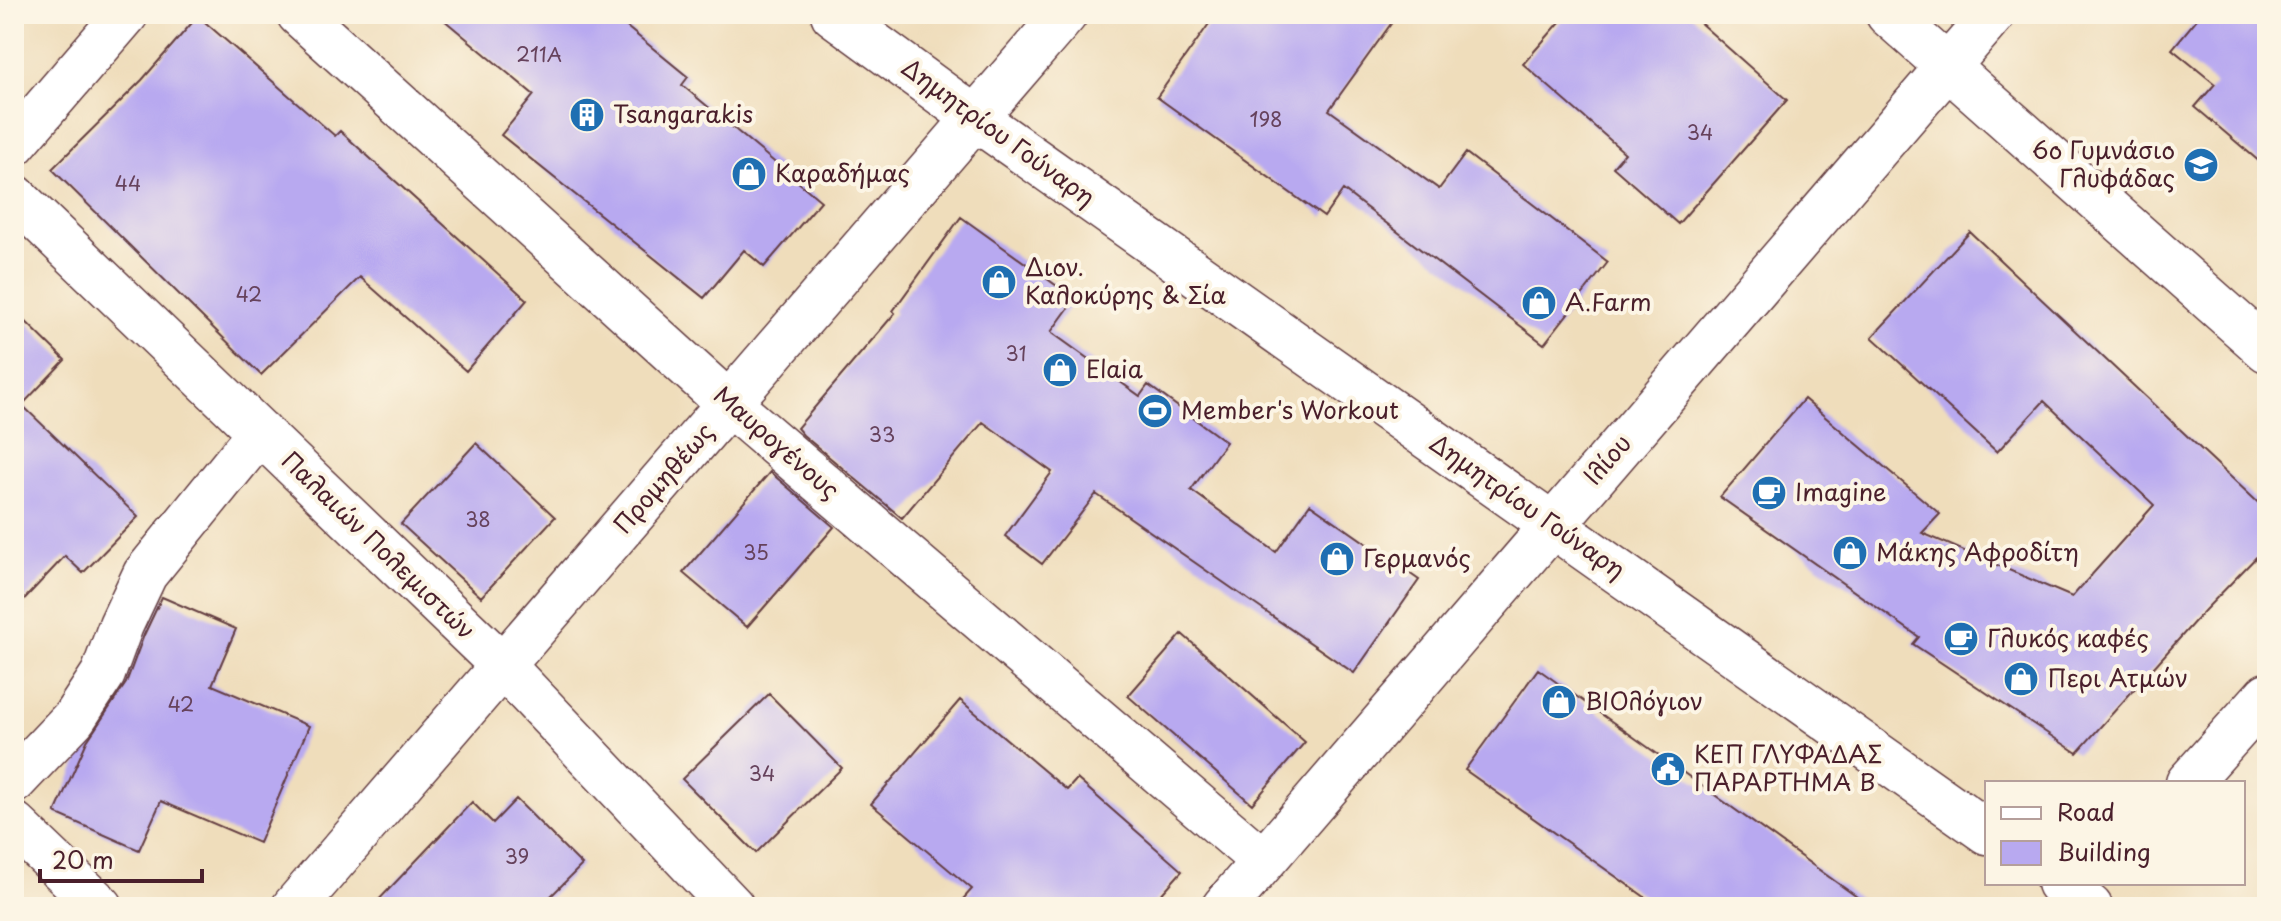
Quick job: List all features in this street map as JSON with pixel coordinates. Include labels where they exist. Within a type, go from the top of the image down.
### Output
[{"type":"street","points":[[14,144],[126,14]]},
{"type":"street","name":"Μαυρογένους","points":[[299,14],[729,404],[1263,861]]},
{"type":"street","name":"Δημητρίου Γούναρη","points":[[833,14],[975,118],[1985,831]]},
{"type":"street","name":"Προμηθέως","points":[[294,907],[1065,14]]},
{"type":"street","points":[[1888,14],[2267,350]]},
{"type":"street","name":"Ιλίου","points":[[1224,907],[1993,14]]},
{"type":"street","name":"Παλαιών Πολεμιστών","points":[[14,196],[502,665],[732,907]]},
{"type":"street","points":[[14,781],[74,718],[103,674],[145,574],[260,432]]},
{"type":"street","points":[[2190,781],[2267,695]]},
{"type":"street","points":[[14,824],[101,907]]},
{"type":"building","points":[[437,14],[611,14],[688,77],[682,85],[821,201],[764,267],[744,250],[704,298],[501,135],[534,95]]},
{"type":"building","points":[[1216,14],[1398,14],[1329,110],[1439,189],[1466,153],[1608,262],[1544,344],[1343,190],[1324,217],[1157,97]]},
{"type":"building","points":[[1567,14],[1690,14],[1787,100],[1678,224],[1613,167],[1625,153],[1523,64]]},
{"type":"building","points":[[2201,14],[2267,14],[2267,168],[2195,107],[2215,84],[2172,49]]},
{"type":"building","points":[[198,16],[335,136],[340,131],[527,300],[466,371],[360,277],[261,375],[52,169],[142,80]]},
{"type":"building","points":[[961,217],[1075,299],[1051,332],[1140,396],[1148,385],[1226,442],[1191,490],[1276,552],[1310,504],[1419,580],[1354,673],[1096,494],[1042,564],[1005,536],[1052,472],[983,422],[902,518],[803,435],[797,428],[895,313],[893,311]]},
{"type":"building","points":[[1970,232],[2267,511],[2267,546],[2077,753],[1913,644],[1919,637],[1720,497],[1804,399],[1940,514],[1922,533],[2072,597],[2154,505],[2044,401],[1997,452],[1872,337]]},
{"type":"building","points":[[14,310],[65,360],[22,405],[138,517],[83,573],[65,556],[14,610]]},
{"type":"building","points":[[476,443],[555,517],[481,597],[401,524]]},
{"type":"building","points":[[770,472],[834,527],[747,627],[683,573]]},
{"type":"building","points":[[162,597],[236,629],[212,685],[309,726],[259,843],[161,801],[139,850],[55,813],[87,741],[126,683]]},
{"type":"building","points":[[1182,634],[1305,742],[1252,804],[1128,696]]},
{"type":"building","points":[[1538,669],[1871,907],[1659,907],[1465,770]]},
{"type":"building","points":[[769,694],[842,768],[756,853],[682,779]]},
{"type":"building","points":[[960,700],[1067,790],[1077,779],[1182,871],[1150,907],[956,907],[972,889],[871,804]]},
{"type":"building","points":[[516,799],[582,865],[540,907],[372,907],[472,802],[493,823]]},
{"type":"place","name":"Tsangarakis","points":[[587,115]]},
{"type":"place","name":"6ο Γυμνάσιο Γλυφάδας","points":[[2201,165]]},
{"type":"place","name":"Καραδήμας","points":[[749,174]]},
{"type":"place","name":"Διον. Καλοκύρης & Σία","points":[[999,282]]},
{"type":"place","name":"A.Farm","points":[[1539,303]]},
{"type":"place","name":"Elaia","points":[[1060,370]]},
{"type":"place","name":"Member's Workout","points":[[1155,411]]},
{"type":"place","name":"Imagine","points":[[1769,493]]},
{"type":"place","name":"Μάκης Αφροδίτη","points":[[1850,553]]},
{"type":"place","name":"Γερμανός","points":[[1337,559]]},
{"type":"place","name":"Γλυκός καφές","points":[[1961,639]]},
{"type":"place","name":"Περι Ατμών","points":[[2021,679]]},
{"type":"place","name":"ΒΙΟλόγιον","points":[[1559,702]]},
{"type":"place","name":"ΚΕΠ ΓΛΥΦΑΔΑΣ ΠΑΡΑΡΤΗΜΑ Β","points":[[1668,769]]}]
